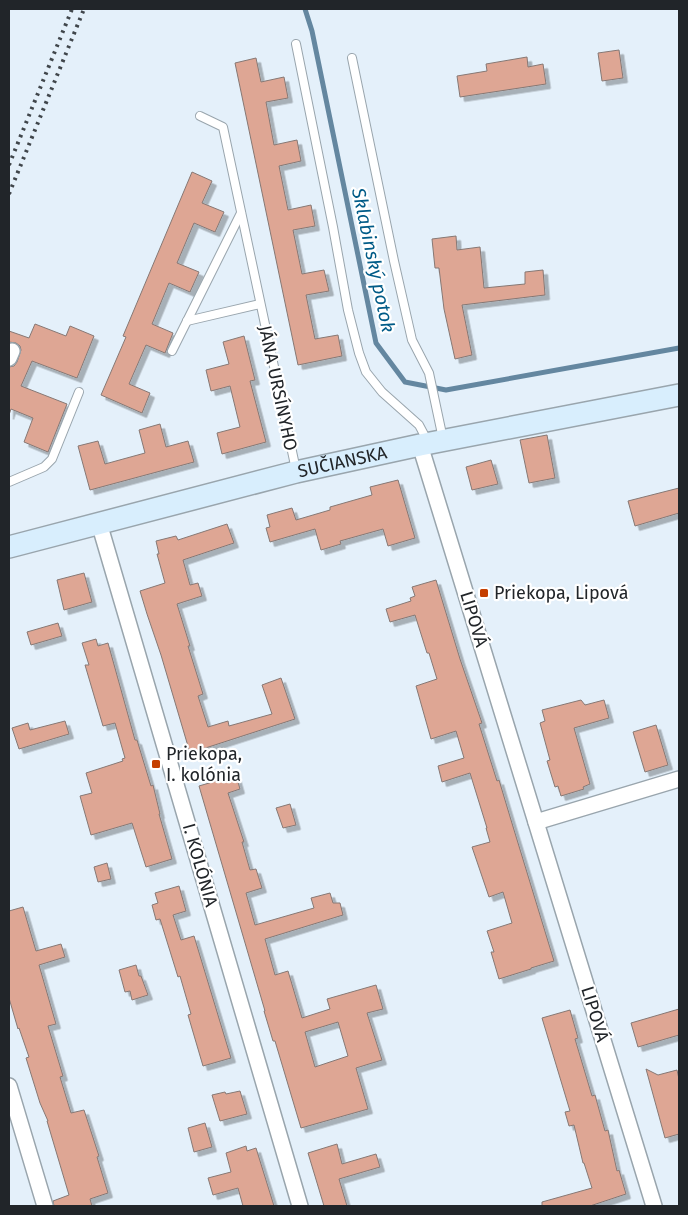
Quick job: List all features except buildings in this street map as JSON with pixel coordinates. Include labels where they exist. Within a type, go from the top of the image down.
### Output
[{"type":"street","name":"SUČIANSKA","points":[[9,547],[433,438],[679,395]]},
{"type":"street","name":"LIPOVÁ","points":[[433,438],[536,822],[654,1206]]},
{"type":"street","name":"I. KOLÓNIA","points":[[99,523],[300,1206]]},
{"type":"street","points":[[536,822],[679,779]]},
{"type":"street","points":[[9,1086],[45,1206]]},
{"type":"lane","points":[[296,44],[332,218],[348,310],[359,353],[366,372],[382,392],[433,438]]},
{"type":"lane","points":[[352,58],[412,340],[429,374],[433,438]]},
{"type":"lane","name":"JÁNA URSÍNYHO","points":[[200,116],[222,127],[296,472]]},
{"type":"lane","points":[[172,351],[241,213]]},
{"type":"lane","name":"JÁNA URSÍNYHO","points":[[187,322],[260,304]]},
{"type":"lane","points":[[9,482],[44,467],[52,459],[79,392]]},
{"type":"waterway","name":"Sklabinský potok","points":[[305,9],[312,31],[376,343],[405,382],[446,390],[679,348]]},
{"type":"railway","points":[[9,165],[72,9]]},
{"type":"railway","points":[[9,194],[84,9]]},
{"type":"place","name":"Priekopa, Lipová","points":[[484,593]]},
{"type":"place","name":"Priekopa, I. kolónia","points":[[156,764]]}]
